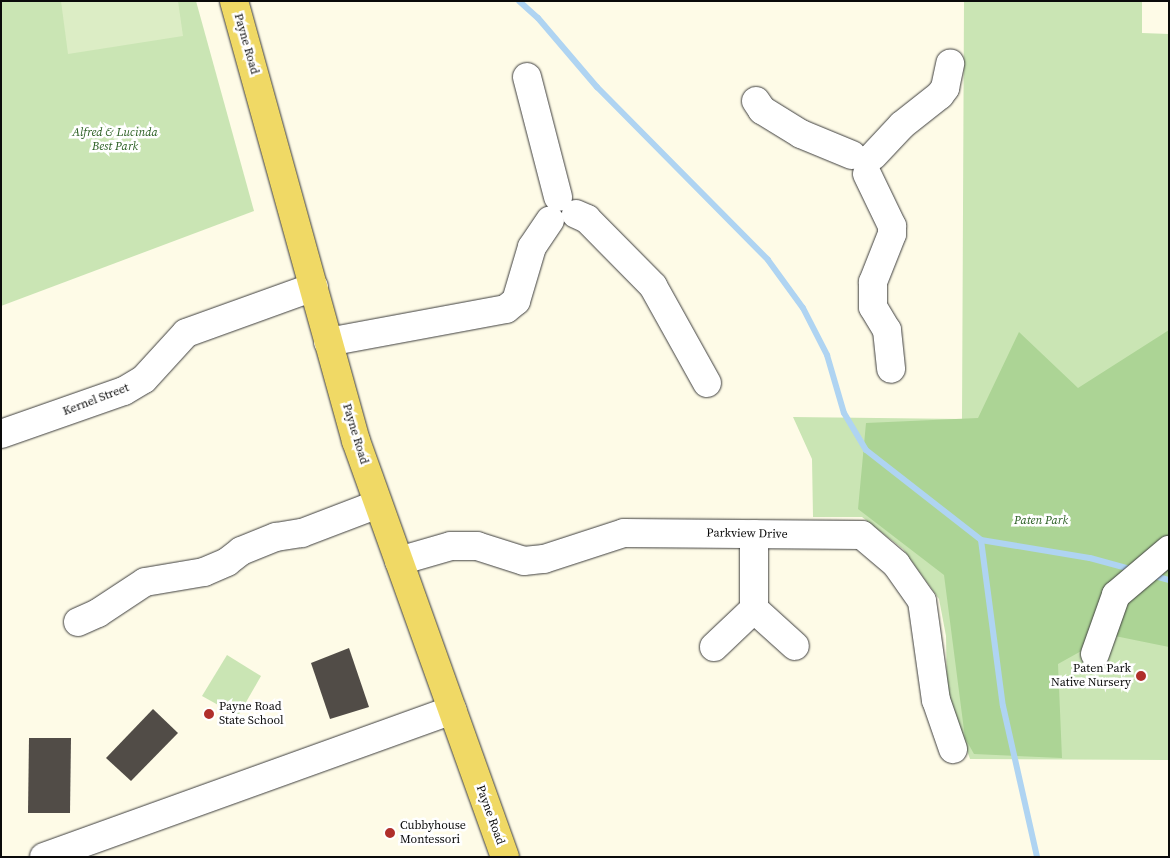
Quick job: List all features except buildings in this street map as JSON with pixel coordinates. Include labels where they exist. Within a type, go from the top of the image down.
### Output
[{"type":"main road","name":"Payne Road","points":[[234,1],[356,441],[506,857]]},
{"type":"street","points":[[864,162],[902,126],[940,95],[945,88],[950,64]]},
{"type":"street","points":[[527,77],[561,210]]},
{"type":"street","points":[[756,101],[762,110],[801,134],[864,162],[892,226],[892,234],[873,282],[873,307],[888,330],[892,369]]},
{"type":"street","points":[[328,342],[379,330],[506,309],[516,301],[532,247],[561,210]]},
{"type":"street","points":[[561,210],[587,218],[653,286],[707,383]]},
{"type":"street","name":"Kernel Street","points":[[1,434],[124,390],[144,379],[186,333],[314,287]]},
{"type":"street","points":[[78,622],[145,582],[204,572],[227,562],[240,551],[276,537],[302,533],[378,504]]},
{"type":"street","name":"Parkview Drive","points":[[399,561],[451,546],[477,546],[524,561],[544,559],[624,533],[862,535],[896,564],[925,609],[936,700],[953,749]]},
{"type":"street","points":[[714,647],[754,609],[754,534]]},
{"type":"street","points":[[1095,654],[1116,594],[1153,565]]},
{"type":"street","points":[[754,609],[795,646]]},
{"type":"street","points":[[44,857],[452,710]]},
{"type":"green space","name":"Alfred & Lucinda Best Park","points":[[1,1],[196,1],[254,211],[1,306]]},
{"type":"green space","points":[[61,1],[178,1],[183,36],[68,54]]},
{"type":"green space","name":"Paten Park","points":[[964,1],[1142,1],[1142,33],[1169,34],[1169,760],[970,759],[947,694],[946,636],[939,599],[903,549],[862,517],[813,517],[812,459],[793,417],[962,419]]},
{"type":"green space","points":[[1169,330],[1169,647],[1110,635],[1058,664],[1062,758],[974,754],[965,738],[944,575],[858,509],[866,423],[978,418],[1019,332],[1078,388]]},
{"type":"green space","points":[[227,655],[261,676],[238,716],[202,696]]},
{"type":"waterway","points":[[519,1],[538,18],[597,87],[768,260],[803,308],[827,355],[844,413],[866,450],[981,540],[1090,558],[1134,570]]},
{"type":"waterway","points":[[981,540],[1003,706],[1037,857]]},
{"type":"waterway","points":[[1151,575],[1169,580]]},
{"type":"place","name":"Paten Park Native Nursery","points":[[1141,676]]},
{"type":"place","name":"Payne Road State School","points":[[209,714]]},
{"type":"place","name":"Cubbyhouse Montessori","points":[[390,833]]}]
